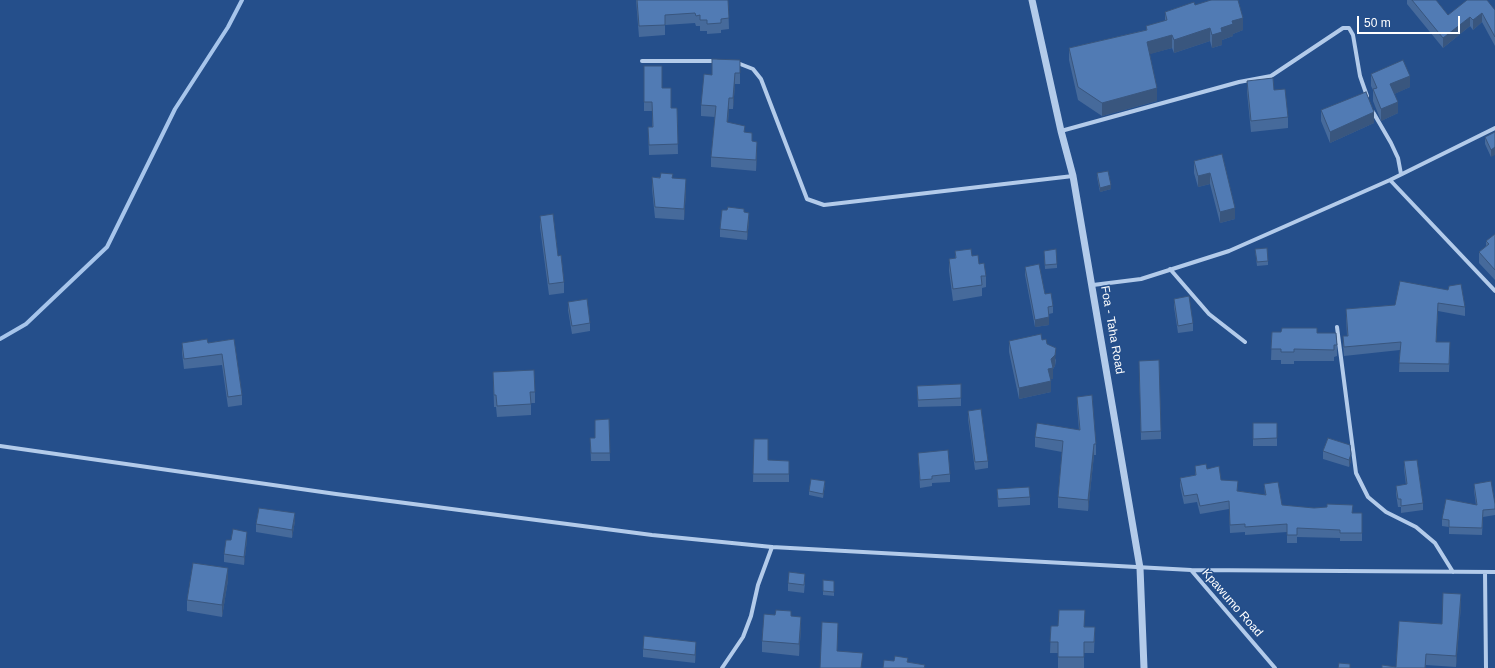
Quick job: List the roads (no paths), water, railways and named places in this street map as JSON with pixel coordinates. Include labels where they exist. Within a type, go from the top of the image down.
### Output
[{"type":"street","name":"Foa - Taha Road","points":[[1032,0],[1060,131],[1073,176],[1093,285],[1140,568],[1144,668]]},
{"type":"street","points":[[1060,131],[1239,82],[1271,76],[1343,28],[1349,28],[1353,34],[1363,83],[1375,118],[1391,143],[1398,158],[1402,174]]},
{"type":"street","points":[[642,61],[720,61]]},
{"type":"street","points":[[728,62],[736,62],[753,70],[761,79],[807,199],[824,206],[1073,176]]},
{"type":"street","points":[[1093,285],[1141,278],[1229,251],[1390,180],[1495,128]]},
{"type":"street","points":[[1390,180],[1495,291]]},
{"type":"street","points":[[1170,269],[1210,314],[1245,342]]},
{"type":"street","points":[[1337,327],[1356,474],[1368,497],[1386,512],[1416,527],[1435,543],[1453,572]]},
{"type":"street","name":"Kpawumo Road","points":[[0,446],[344,495],[636,533],[772,547],[1191,570],[1275,668]]},
{"type":"street","points":[[722,668],[743,637],[751,616],[758,585],[772,547]]},
{"type":"street","points":[[1191,570],[1495,572]]},
{"type":"street","points":[[1485,572],[1486,668]]},
{"type":"waterway","points":[[0,339],[26,324],[107,247],[175,109],[228,27],[242,0]]}]
